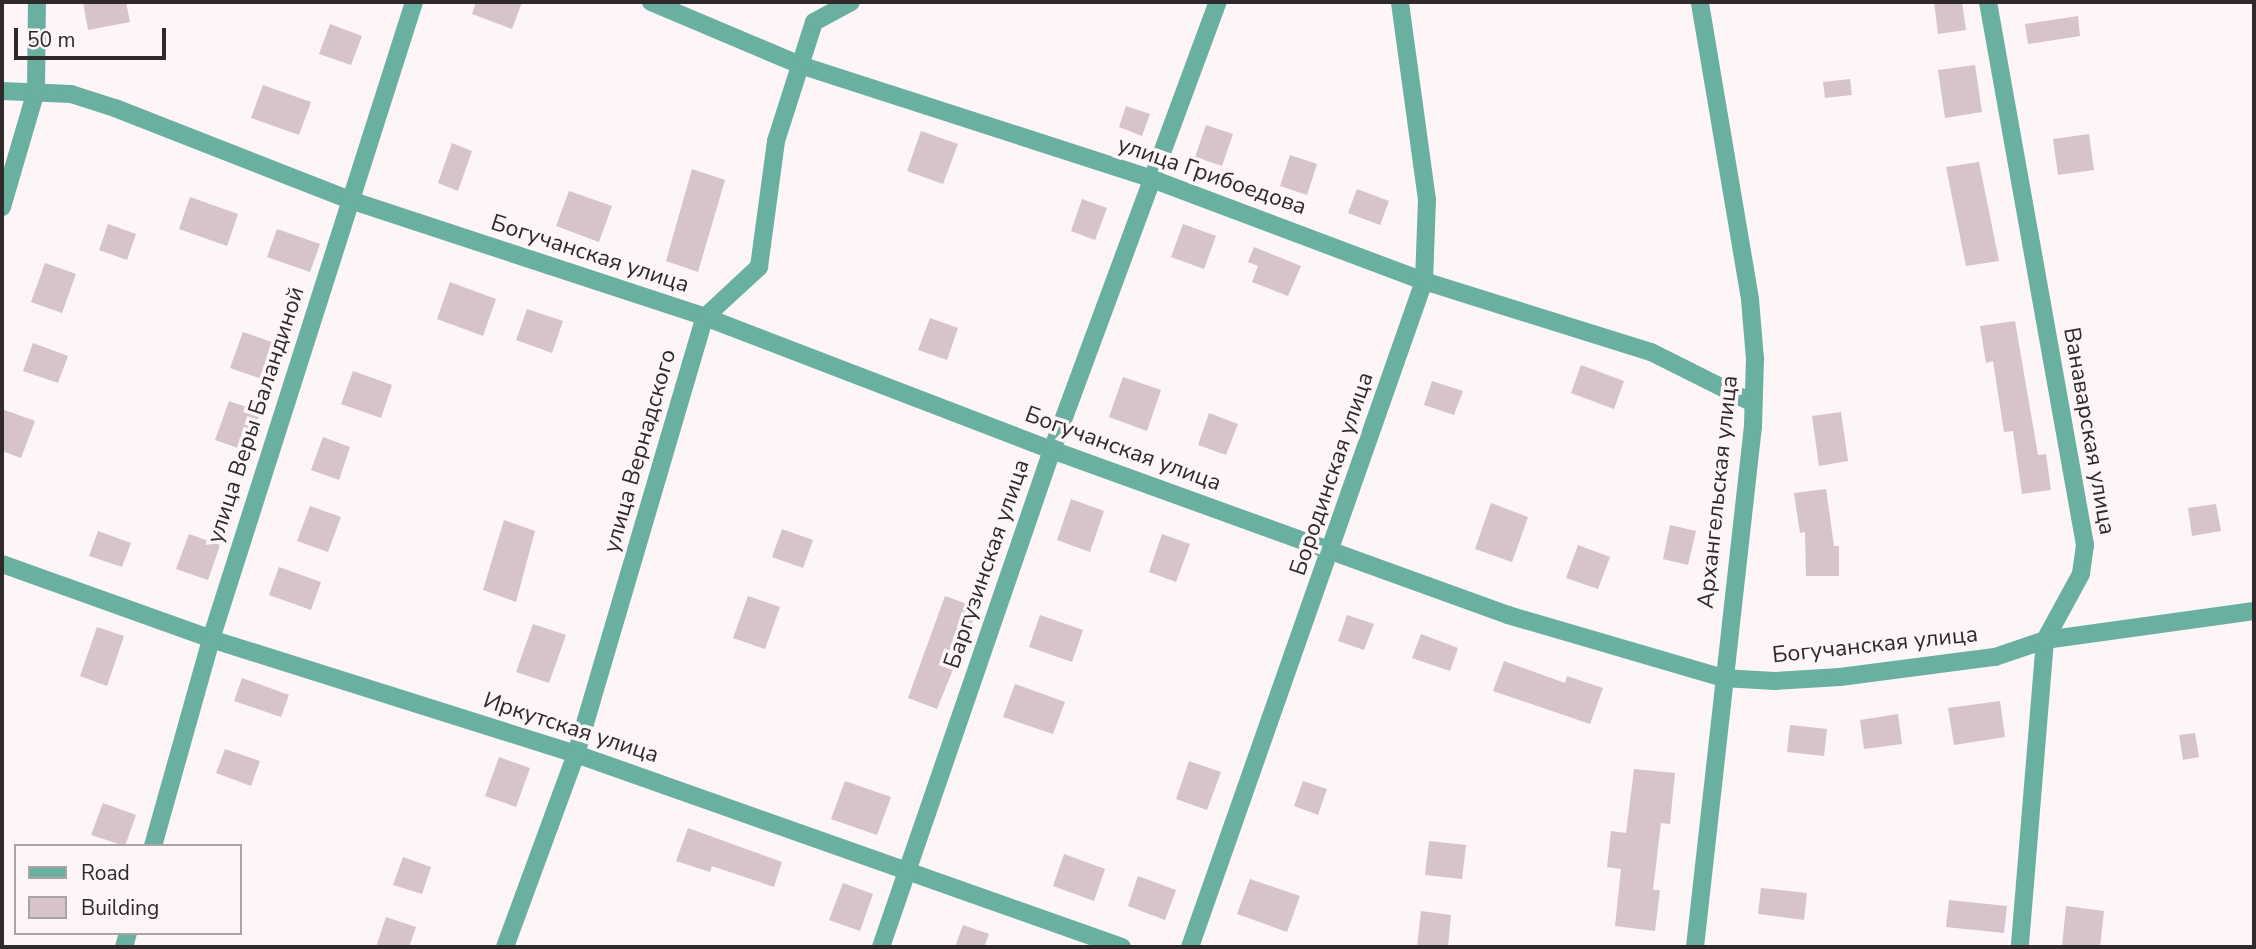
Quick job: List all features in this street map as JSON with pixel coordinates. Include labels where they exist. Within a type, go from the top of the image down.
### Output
[{"type":"street","points":[[2,207],[36,91],[37,2]]},
{"type":"street","name":"улица Веры Баландиной","points":[[154,844],[211,639],[414,2]]},
{"type":"street","name":"улица Грибоедова","points":[[651,2],[800,65],[1152,179],[1424,282],[1651,352],[1753,403]]},
{"type":"street","points":[[705,317],[759,267],[776,141],[814,22],[850,2]]},
{"type":"street","name":"Баргузинская улица","points":[[881,947],[1052,450],[1218,2]]},
{"type":"street","name":"Бородинская улица","points":[[1190,947],[1332,550],[1424,282],[1427,200],[1400,2]]},
{"type":"street","name":"Архангельская улица","points":[[1695,947],[1753,403],[1750,299],[1700,2]]},
{"type":"street","name":"Ванаварская улица","points":[[1988,2],[2085,545],[2081,574],[2045,640],[2020,947]]},
{"type":"street","name":"Богучанская улица","points":[[2,91],[71,94],[115,108],[350,200],[705,317],[1052,450],[1508,615],[1723,678],[1775,681],[1840,677],[1995,657],[2045,640],[2254,611]]},
{"type":"street","name":"улица Вернадского","points":[[505,947],[576,754],[705,317]]},
{"type":"street","name":"Иркутская улица","points":[[2,564],[211,639],[576,754],[1122,947]]},
{"type":"building","points":[[83,2],[126,2],[130,22],[88,30]]},
{"type":"building","points":[[476,2],[522,2],[512,29],[472,14]]},
{"type":"building","points":[[1934,2],[1962,2],[1966,30],[1938,34]]},
{"type":"building","points":[[2078,16],[2080,36],[2028,44],[2025,24]]},
{"type":"building","points":[[330,24],[362,36],[351,65],[319,54]]},
{"type":"building","points":[[1975,65],[1982,112],[1945,118],[1938,70]]},
{"type":"building","points":[[1850,79],[1852,95],[1825,98],[1823,82]]},
{"type":"building","points":[[263,85],[311,102],[299,135],[251,118]]},
{"type":"building","points":[[1126,106],[1150,114],[1142,136],[1119,127]]},
{"type":"building","points":[[1206,125],[1233,134],[1222,166],[1195,157]]},
{"type":"building","points":[[921,131],[958,144],[943,184],[907,171]]},
{"type":"building","points":[[2089,134],[2094,170],[2058,175],[2053,139]]},
{"type":"building","points":[[452,143],[472,151],[458,191],[438,183]]},
{"type":"building","points":[[1290,155],[1317,164],[1307,195],[1280,186]]},
{"type":"building","points":[[1979,162],[1999,261],[1966,266],[1946,167]]},
{"type":"building","points":[[692,169],[725,180],[698,272],[666,261]]},
{"type":"building","points":[[1357,189],[1389,201],[1380,225],[1348,213]]},
{"type":"building","points":[[569,191],[612,206],[599,242],[556,226]]},
{"type":"building","points":[[190,197],[238,214],[227,246],[179,229]]},
{"type":"building","points":[[1082,199],[1107,208],[1095,240],[1071,231]]},
{"type":"building","points":[[108,224],[136,234],[127,260],[99,250]]},
{"type":"building","points":[[1183,224],[1216,236],[1204,269],[1171,257]]},
{"type":"building","points":[[277,229],[320,244],[310,272],[267,257]]},
{"type":"building","points":[[1254,247],[1301,266],[1288,296],[1252,282],[1258,266],[1248,262]]},
{"type":"building","points":[[45,263],[76,274],[62,313],[31,302]]},
{"type":"building","points":[[450,282],[496,299],[483,336],[437,319]]},
{"type":"building","points":[[527,309],[563,321],[552,353],[516,340]]},
{"type":"building","points":[[930,318],[958,328],[947,360],[918,350]]},
{"type":"building","points":[[2015,321],[2038,455],[2046,454],[2051,490],[2022,494],[2013,431],[2004,432],[1993,361],[1986,363],[1980,326]]},
{"type":"building","points":[[243,332],[280,345],[268,381],[230,368]]},
{"type":"building","points":[[33,343],[68,356],[58,383],[23,371]]},
{"type":"building","points":[[1581,365],[1624,381],[1614,409],[1571,393]]},
{"type":"building","points":[[353,371],[392,385],[381,418],[341,404]]},
{"type":"building","points":[[1123,377],[1161,390],[1147,431],[1109,417]]},
{"type":"building","points":[[1432,381],[1463,391],[1454,415],[1424,405]]},
{"type":"building","points":[[229,401],[261,412],[246,451],[215,440]]},
{"type":"building","points":[[2,409],[35,421],[21,458],[2,451]]},
{"type":"building","points":[[1841,412],[1848,461],[1819,466],[1812,416]]},
{"type":"building","points":[[1209,413],[1238,424],[1226,455],[1198,445]]},
{"type":"building","points":[[323,437],[350,447],[339,480],[311,470]]},
{"type":"building","points":[[1826,489],[1834,546],[1839,546],[1839,576],[1806,576],[1805,532],[1800,533],[1794,493]]},
{"type":"building","points":[[1071,499],[1104,511],[1090,552],[1057,540]]},
{"type":"building","points":[[1491,503],[1528,517],[1512,562],[1475,549]]},
{"type":"building","points":[[2216,504],[2221,531],[2192,536],[2188,508]]},
{"type":"building","points":[[310,506],[341,517],[328,552],[297,541]]},
{"type":"building","points":[[504,520],[535,531],[516,602],[483,590]]},
{"type":"building","points":[[1670,525],[1696,531],[1688,565],[1663,559]]},
{"type":"building","points":[[782,529],[813,540],[803,568],[772,557]]},
{"type":"building","points":[[98,531],[131,543],[122,567],[89,556]]},
{"type":"building","points":[[189,534],[220,545],[208,580],[176,569]]},
{"type":"building","points":[[1162,534],[1190,544],[1176,582],[1149,572]]},
{"type":"building","points":[[1578,545],[1610,557],[1598,589],[1566,578]]},
{"type":"building","points":[[279,567],[321,582],[311,610],[269,595]]},
{"type":"building","points":[[748,596],[780,607],[765,649],[733,638]]},
{"type":"building","points":[[945,596],[978,608],[937,709],[908,698]]},
{"type":"building","points":[[1040,615],[1083,630],[1072,662],[1029,647]]},
{"type":"building","points":[[1347,615],[1374,624],[1364,650],[1338,641]]},
{"type":"building","points":[[533,624],[566,635],[549,683],[516,672]]},
{"type":"building","points":[[97,627],[124,636],[107,686],[80,676]]},
{"type":"building","points":[[1421,634],[1458,648],[1450,671],[1412,658]]},
{"type":"building","points":[[1504,661],[1565,683],[1567,676],[1603,688],[1590,724],[1493,691]]},
{"type":"building","points":[[242,678],[289,695],[281,717],[234,701]]},
{"type":"building","points":[[1015,684],[1065,702],[1053,734],[1003,717]]},
{"type":"building","points":[[2000,701],[2005,737],[1954,745],[1948,708]]},
{"type":"building","points":[[1898,714],[1902,744],[1864,749],[1860,720]]},
{"type":"building","points":[[1790,725],[1827,729],[1824,756],[1787,752]]},
{"type":"building","points":[[2195,733],[2199,757],[2183,760],[2179,735]]},
{"type":"building","points":[[225,749],[260,761],[251,786],[216,773]]},
{"type":"building","points":[[499,757],[530,768],[516,807],[485,796]]},
{"type":"building","points":[[1189,761],[1221,772],[1207,810],[1176,799]]},
{"type":"building","points":[[1634,769],[1675,773],[1670,824],[1661,823],[1653,890],[1660,890],[1655,931],[1615,926],[1621,869],[1607,867],[1611,831],[1626,833]]},
{"type":"building","points":[[845,781],[891,797],[877,835],[831,819]]},
{"type":"building","points":[[1303,781],[1327,789],[1318,815],[1294,806]]},
{"type":"building","points":[[103,803],[136,815],[126,844],[91,835]]},
{"type":"building","points":[[688,828],[782,862],[774,887],[712,866],[710,872],[676,861]]},
{"type":"building","points":[[1429,841],[1466,845],[1462,879],[1425,875]]},
{"type":"building","points":[[1064,854],[1105,869],[1094,901],[1053,886]]},
{"type":"building","points":[[403,857],[431,867],[422,894],[393,885]]},
{"type":"building","points":[[1138,876],[1176,890],[1165,920],[1128,906]]},
{"type":"building","points":[[1250,879],[1300,896],[1287,932],[1237,914]]},
{"type":"building","points":[[843,883],[873,894],[860,931],[829,920]]},
{"type":"building","points":[[1761,888],[1807,893],[1804,920],[1758,914]]},
{"type":"building","points":[[1949,900],[2007,906],[2004,933],[1946,927]]},
{"type":"building","points":[[2066,906],[2104,911],[2100,947],[2062,947]]},
{"type":"building","points":[[1421,911],[1451,915],[1448,947],[1417,947]]},
{"type":"building","points":[[386,917],[416,927],[409,947],[376,947]]},
{"type":"building","points":[[963,925],[989,934],[984,947],[955,947]]}]
